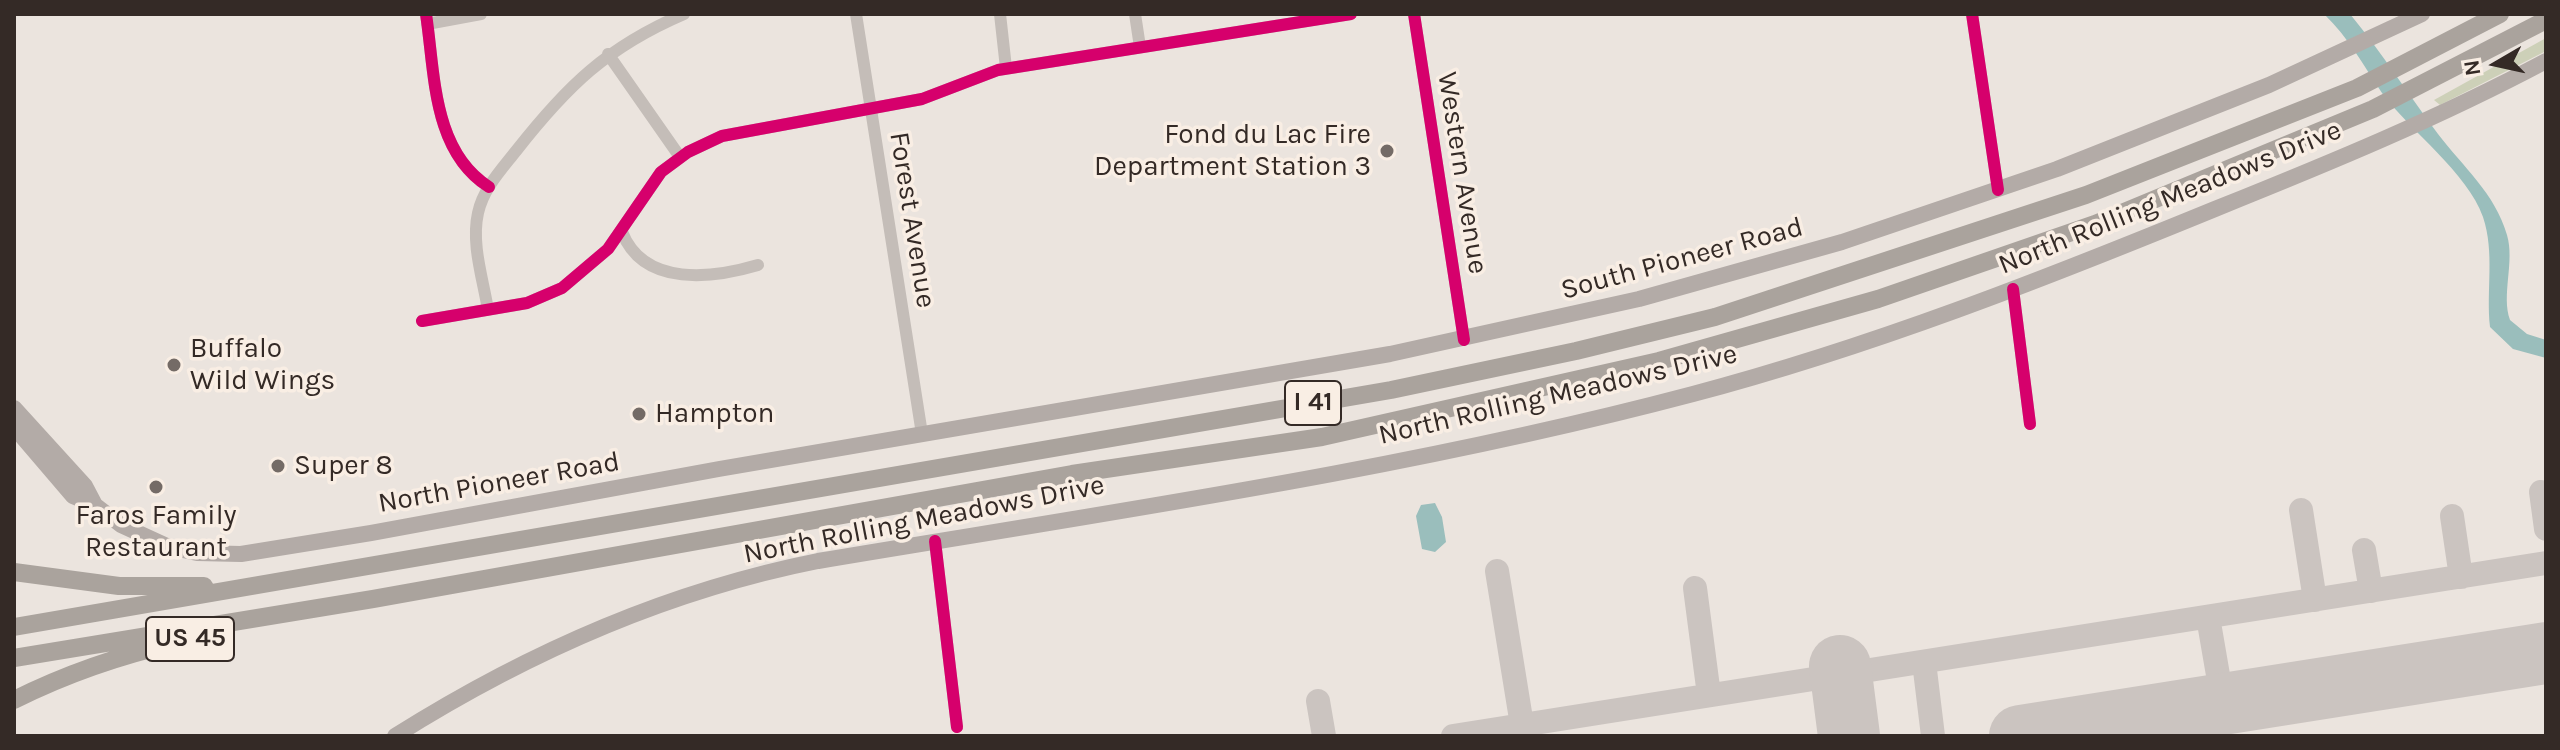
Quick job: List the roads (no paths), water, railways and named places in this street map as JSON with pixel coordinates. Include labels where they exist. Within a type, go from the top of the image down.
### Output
[{"type":"highway","name":"I 41","points":[[14,627],[1391,390],[1616,342],[1715,317],[2086,195],[2357,88],[2500,14]]},
{"type":"highway","name":"I 41","points":[[14,658],[373,599],[1072,474],[1322,437],[1659,361],[1878,299],[2095,224],[2373,109],[2546,20]]},
{"type":"highway","name":"US 45","points":[[14,572],[119,586],[235,587]]},
{"type":"highway","name":"US 45","points":[[14,700],[53,680],[122,655],[373,599]]},
{"type":"main road","name":"South Pioneer Road","points":[[922,434],[1464,340],[1746,271],[1998,190],[2184,120],[2422,14]]},
{"type":"main road","name":"North Rolling Meadows Drive","points":[[395,736],[527,661],[661,605],[794,566],[1383,463],[1573,424],[1772,371],[2013,289],[2329,164],[2546,61]]},
{"type":"main road","name":"North Pioneer Road","points":[[14,408],[85,486],[95,505]]},
{"type":"main road","name":"North Pioneer Road","points":[[14,427],[73,496],[95,505],[121,525],[169,547],[197,553],[241,554],[922,434]]},
{"type":"street","points":[[481,14],[426,19],[448,140],[465,167],[489,187]]},
{"type":"street","points":[[488,310],[476,225],[489,187],[560,96],[608,54],[645,31],[684,14]]},
{"type":"street","name":"Forest Avenue","points":[[856,14],[922,434]]},
{"type":"street","points":[[1000,14],[1006,68]]},
{"type":"street","points":[[1135,14],[1140,47]]},
{"type":"street","points":[[422,321],[527,303],[562,288],[595,263],[622,232],[654,180],[680,157],[734,133],[926,98],[979,74],[1006,68],[1140,47],[1274,20],[1351,14]]},
{"type":"street","name":"Western Avenue","points":[[1414,14],[1464,340]]},
{"type":"street","points":[[1972,14],[1998,190]]},
{"type":"street","points":[[608,54],[680,157]]},
{"type":"street","points":[[622,232],[646,260],[680,275],[710,277],[758,265]]},
{"type":"street","points":[[2013,289],[2030,424]]},
{"type":"street","points":[[935,541],[957,727]]},
{"type":"water","points":[[2324,14],[2350,14],[2495,206],[2509,245],[2507,300],[2510,320],[2527,334],[2546,340],[2546,358],[2513,349],[2490,327],[2489,244],[2483,217],[2475,200],[2452,168],[2394,108],[2348,42]]},
{"type":"water","points":[[1435,503],[1442,517],[1446,542],[1435,552],[1422,549],[1416,516],[1421,505]]},
{"type":"place","name":"Fond du Lac Fire Department Station 3","points":[[1387,151]]},
{"type":"place","name":"Buffalo Wild Wings","points":[[174,365]]},
{"type":"place","name":"Hampton","points":[[639,414]]},
{"type":"place","name":"Super 8","points":[[278,466]]},
{"type":"place","name":"Faros Family Restaurant","points":[[156,487]]}]
